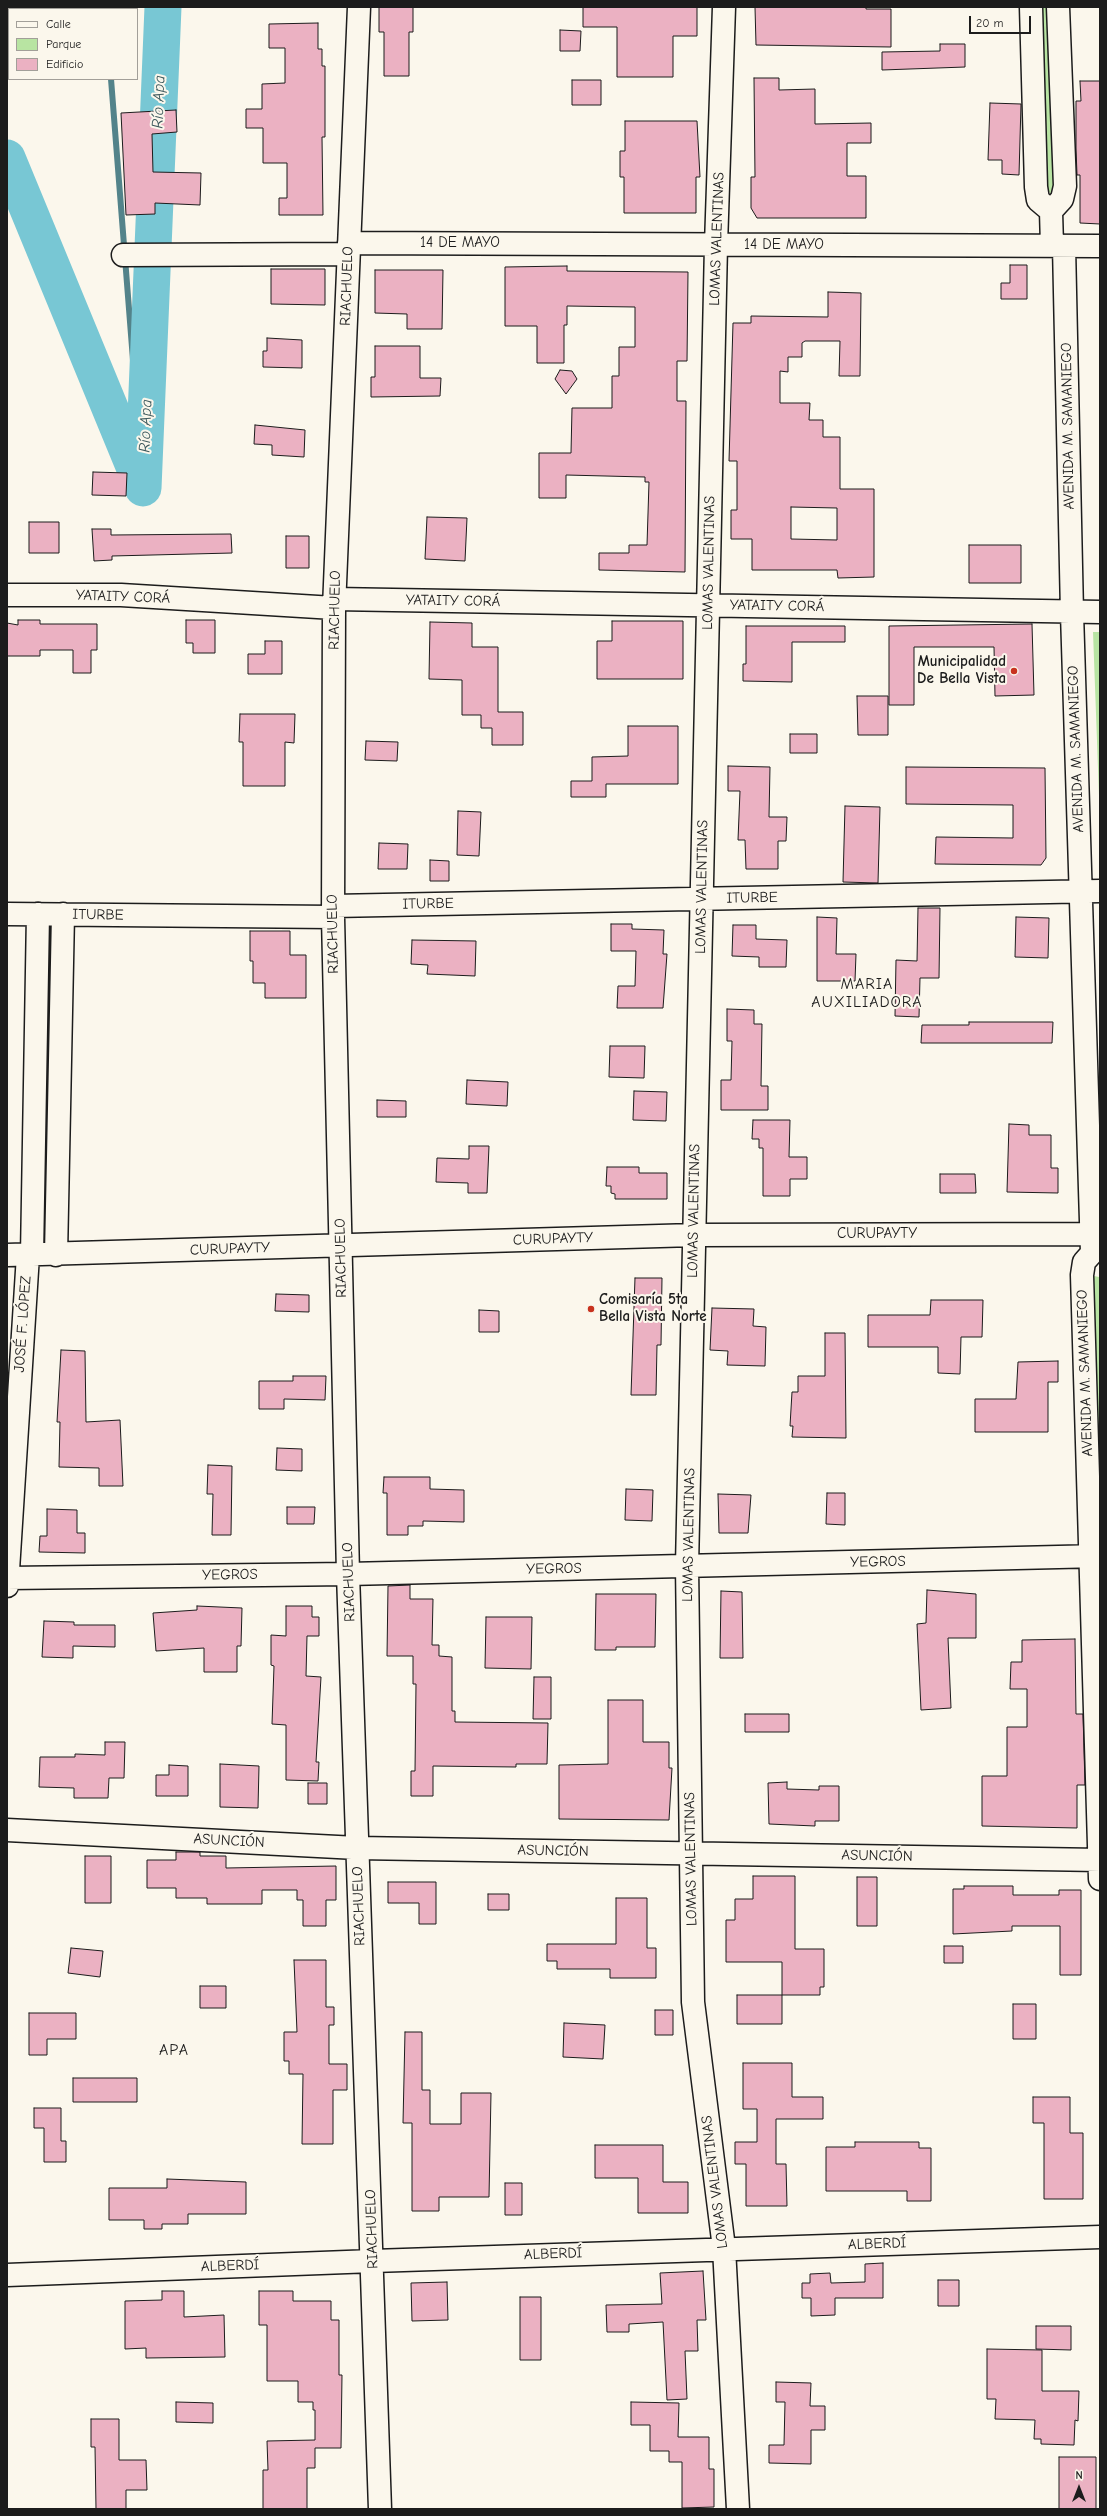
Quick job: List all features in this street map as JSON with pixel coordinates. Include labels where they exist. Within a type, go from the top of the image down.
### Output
[{"type":"street","name":"RIACHUELO","points":[[359,7],[334,604],[332,912],[348,1574],[373,2261],[380,2509]]},
{"type":"street","name":"LOMAS VALENTINAS","points":[[724,7],[716,244],[687,1566],[693,2002],[724,2248],[738,2509]]},
{"type":"street","points":[[1031,7],[1036,187],[1038,200],[1052,211],[1062,199],[1065,186],[1058,7]]},
{"type":"street","name":"AVENIDA M. SAMANIEGO","points":[[1052,211],[1058,246],[1072,613],[1090,892],[1095,1245],[1084,1262],[1082,1275],[1095,1556],[1100,1867]]},
{"type":"street","name":"14 DE MAYO","points":[[123,255],[348,248],[716,244],[1100,246]]},
{"type":"street","name":"YATAITY CORÁ","points":[[7,595],[121,595],[334,604],[708,604],[1072,613],[1100,612]]},
{"type":"street","name":"ITURBE","points":[[7,914],[332,912],[701,899],[1090,892]]},
{"type":"street","name":"JOSÉ F. LÓPEZ","points":[[7,1586],[38,914]]},
{"type":"street","points":[[56,1255],[63,914]]},
{"type":"street","name":"CURUPAYTY","points":[[22,1255],[694,1235],[1095,1245]]},
{"type":"street","name":"YEGROS","points":[[7,1578],[348,1574],[1095,1556]]},
{"type":"street","name":"ASUNCIÓN","points":[[7,1830],[357,1848],[691,1852],[1100,1867]]},
{"type":"street","name":"ALBERDÍ","points":[[7,2276],[724,2248],[1100,2237]]},
{"type":"green space","points":[[1040,7],[1049,7],[1055,190],[1052,194],[1046,190]]},
{"type":"green space","points":[[1093,632],[1100,632],[1100,823]]},
{"type":"green space","points":[[47,929],[53,929],[47,1234],[43,1235]]},
{"type":"green space","points":[[1092,1277],[1099,1277],[1100,1287],[1100,1533]]},
{"type":"building","points":[[379,7],[413,7],[413,32],[409,32],[409,76],[384,76],[384,32],[379,32]]},
{"type":"building","points":[[583,7],[697,7],[697,36],[673,36],[673,77],[617,77],[617,27],[583,27]]},
{"type":"building","points":[[755,7],[866,7],[866,9],[891,9],[891,47],[756,45]]},
{"type":"building","points":[[318,23],[318,49],[322,49],[322,66],[325,66],[325,137],[322,137],[323,215],[279,215],[279,198],[287,198],[287,163],[263,163],[263,128],[246,128],[246,109],[262,109],[262,84],[285,83],[285,48],[269,48],[269,24]]},
{"type":"building","points":[[560,30],[581,31],[580,51],[560,51]]},
{"type":"building","points":[[940,44],[965,44],[965,67],[882,70],[882,52],[940,51]]},
{"type":"building","points":[[754,78],[779,78],[779,90],[815,89],[815,124],[871,123],[871,143],[847,143],[847,176],[866,176],[866,218],[757,218],[751,208],[751,177],[755,177]]},
{"type":"building","points":[[572,80],[601,80],[601,105],[572,105]]},
{"type":"building","points":[[1080,81],[1100,81],[1100,224],[1080,223],[1080,175],[1077,175],[1076,149],[1076,101],[1081,101]]},
{"type":"building","points":[[990,103],[1021,104],[1019,175],[1002,174],[1002,160],[988,160]]},
{"type":"building","points":[[176,110],[177,132],[152,134],[153,172],[201,173],[200,205],[155,203],[155,214],[126,215],[121,113]]},
{"type":"building","points":[[625,121],[697,121],[700,177],[696,177],[696,213],[624,213],[624,177],[620,177],[620,151],[625,151]]},
{"type":"building","points":[[1010,265],[1027,265],[1027,299],[1001,299],[1001,283],[1010,283]]},
{"type":"building","points":[[567,266],[567,271],[688,272],[687,361],[677,361],[677,401],[686,401],[685,572],[599,570],[599,553],[629,553],[629,545],[647,545],[649,482],[645,482],[645,477],[566,475],[566,498],[539,498],[539,453],[571,453],[572,408],[612,408],[612,376],[619,376],[619,347],[635,347],[635,307],[567,306],[567,325],[564,325],[564,363],[537,363],[537,326],[505,326],[505,267]]},
{"type":"building","points":[[271,269],[325,269],[325,305],[271,304]]},
{"type":"building","points":[[375,270],[443,270],[442,329],[407,329],[407,314],[375,313]]},
{"type":"building","points":[[828,292],[861,293],[860,376],[839,376],[840,341],[805,341],[802,343],[802,357],[788,357],[788,372],[780,371],[780,403],[810,403],[809,420],[823,420],[823,437],[840,437],[840,489],[874,489],[874,577],[838,578],[837,570],[752,570],[752,539],[731,539],[731,510],[737,510],[737,461],[729,461],[733,323],[751,323],[751,316],[828,317]],"holes":[[[791,507],[837,508],[837,540],[791,539]]]},
{"type":"building","points":[[267,338],[302,340],[302,368],[263,367],[263,351],[267,351]]},
{"type":"building","points":[[375,346],[420,346],[420,378],[441,378],[440,396],[371,397],[371,377],[375,377]]},
{"type":"building","points":[[560,370],[572,371],[577,379],[566,394],[555,379]]},
{"type":"building","points":[[255,425],[305,430],[304,457],[272,455],[272,445],[254,444]]},
{"type":"building","points":[[93,472],[127,473],[126,496],[92,495]]},
{"type":"building","points":[[427,517],[467,518],[465,561],[425,559]]},
{"type":"building","points":[[29,522],[59,522],[59,553],[29,553]]},
{"type":"building","points":[[92,529],[111,529],[111,535],[231,534],[232,553],[112,556],[112,560],[94,561]]},
{"type":"building","points":[[286,536],[309,536],[309,568],[286,568]]},
{"type":"building","points":[[969,545],[1021,545],[1021,583],[969,583]]},
{"type":"building","points":[[18,620],[40,620],[40,624],[97,624],[97,650],[91,650],[91,673],[73,673],[73,650],[40,650],[40,656],[7,656],[7,623],[18,625]]},
{"type":"building","points":[[186,620],[215,620],[215,653],[193,653],[193,643],[186,643]]},
{"type":"building","points":[[612,621],[683,621],[683,679],[597,679],[597,641],[612,641]]},
{"type":"building","points":[[430,622],[472,623],[472,647],[498,647],[498,712],[523,712],[523,745],[492,745],[492,728],[481,728],[481,715],[462,715],[462,680],[429,679]]},
{"type":"building","name":"Municipalidad De Bella Vista","points":[[1032,624],[1034,695],[995,696],[994,647],[914,647],[914,705],[889,705],[889,626]]},
{"type":"building","points":[[746,626],[845,626],[845,642],[792,642],[792,682],[743,681],[743,664],[746,664]]},
{"type":"building","points":[[265,641],[282,641],[282,674],[248,674],[248,654],[265,654]]},
{"type":"building","points":[[857,696],[888,696],[888,735],[858,735]]},
{"type":"building","points":[[240,714],[295,714],[294,743],[285,742],[285,786],[243,786],[243,742],[239,742]]},
{"type":"building","points":[[628,726],[678,726],[678,784],[606,784],[606,797],[571,797],[571,781],[592,781],[592,757],[628,756]]},
{"type":"building","points":[[790,734],[817,734],[817,753],[790,753]]},
{"type":"building","points":[[366,741],[398,742],[397,761],[365,760]]},
{"type":"building","points":[[728,766],[770,767],[769,817],[787,817],[786,841],[778,841],[778,869],[746,869],[745,840],[738,840],[740,791],[728,791]]},
{"type":"building","points":[[906,767],[1045,768],[1046,858],[1041,865],[935,864],[936,837],[1013,838],[1013,805],[906,804]]},
{"type":"building","points":[[845,806],[880,807],[878,883],[843,882]]},
{"type":"building","points":[[458,811],[481,812],[479,856],[457,855]]},
{"type":"building","points":[[379,843],[408,844],[407,869],[378,869]]},
{"type":"building","points":[[430,860],[449,861],[449,881],[430,881]]},
{"type":"building","points":[[918,908],[940,908],[939,978],[920,978],[919,1017],[895,1016],[896,960],[917,961]]},
{"type":"building","points":[[817,917],[837,918],[836,954],[856,954],[855,981],[817,981]]},
{"type":"building","points":[[1016,917],[1049,918],[1048,958],[1015,957]]},
{"type":"building","points":[[611,924],[632,924],[632,929],[664,930],[663,954],[667,954],[663,1008],[617,1008],[618,986],[635,986],[636,951],[611,951]]},
{"type":"building","points":[[733,925],[756,925],[756,939],[787,940],[786,967],[759,967],[759,957],[732,956]]},
{"type":"building","points":[[250,931],[290,931],[290,955],[306,955],[306,998],[265,998],[265,983],[253,983],[253,961],[250,961]]},
{"type":"building","points":[[412,940],[476,941],[475,976],[427,974],[428,965],[411,964]]},
{"type":"building","points":[[727,1009],[754,1010],[754,1024],[762,1024],[761,1086],[768,1086],[768,1110],[721,1110],[721,1080],[731,1080],[732,1041],[727,1041]]},
{"type":"building","points":[[969,1022],[1053,1022],[1052,1043],[921,1043],[922,1025],[969,1025]]},
{"type":"building","points":[[610,1046],[645,1046],[644,1078],[609,1077]]},
{"type":"building","points":[[467,1080],[508,1082],[507,1106],[466,1104]]},
{"type":"building","points":[[634,1091],[667,1092],[666,1121],[633,1120]]},
{"type":"building","points":[[377,1100],[406,1101],[406,1117],[377,1117]]},
{"type":"building","points":[[753,1120],[790,1120],[789,1157],[807,1157],[807,1179],[790,1179],[790,1196],[763,1196],[763,1148],[759,1148],[759,1139],[752,1139]]},
{"type":"building","points":[[1009,1124],[1029,1125],[1029,1135],[1051,1135],[1051,1168],[1058,1168],[1058,1193],[1007,1192]]},
{"type":"building","points":[[469,1146],[489,1146],[487,1193],[468,1193],[468,1183],[436,1182],[437,1158],[469,1159]]},
{"type":"building","points":[[607,1167],[639,1167],[639,1173],[667,1173],[667,1199],[615,1199],[615,1194],[611,1193],[611,1186],[606,1186]]},
{"type":"building","points":[[940,1174],[975,1174],[976,1193],[940,1193]]},
{"type":"building","points":[[635,1278],[662,1278],[661,1345],[657,1345],[656,1395],[631,1395]]},
{"type":"building","points":[[276,1294],[309,1295],[309,1312],[275,1311]]},
{"type":"building","points":[[931,1300],[983,1300],[982,1337],[961,1337],[960,1374],[938,1373],[938,1347],[868,1347],[868,1315],[930,1315]]},
{"type":"building","points":[[712,1308],[754,1309],[753,1326],[766,1327],[765,1366],[727,1365],[728,1351],[710,1350]]},
{"type":"building","points":[[479,1310],[499,1311],[499,1332],[479,1332]]},
{"type":"building","points":[[825,1333],[845,1333],[846,1438],[792,1437],[793,1426],[790,1426],[792,1392],[798,1392],[798,1376],[825,1376]]},
{"type":"building","points":[[61,1350],[85,1351],[86,1422],[120,1420],[123,1486],[99,1486],[99,1468],[59,1467],[60,1422],[57,1422]]},
{"type":"building","points":[[1058,1361],[1058,1382],[1048,1382],[1048,1432],[975,1432],[975,1399],[1016,1399],[1018,1362]]},
{"type":"building","points":[[293,1376],[326,1376],[325,1400],[284,1399],[284,1409],[259,1409],[259,1381],[293,1381]]},
{"type":"building","points":[[277,1448],[302,1449],[302,1471],[276,1470]]},
{"type":"building","points":[[208,1465],[232,1466],[231,1535],[212,1535],[213,1494],[207,1494]]},
{"type":"building","points":[[384,1477],[430,1477],[430,1489],[464,1490],[464,1522],[423,1521],[423,1526],[408,1526],[408,1535],[387,1535],[387,1493],[383,1493]]},
{"type":"building","points":[[626,1489],[653,1490],[652,1521],[625,1520]]},
{"type":"building","points":[[827,1493],[845,1493],[845,1525],[826,1524]]},
{"type":"building","points":[[718,1494],[751,1495],[748,1533],[719,1533]]},
{"type":"building","points":[[287,1507],[315,1507],[314,1524],[287,1524]]},
{"type":"building","points":[[47,1509],[77,1510],[77,1533],[85,1533],[85,1553],[39,1552],[40,1536],[47,1536]]},
{"type":"building","points":[[410,1585],[410,1599],[433,1599],[432,1645],[439,1645],[439,1656],[452,1657],[452,1711],[455,1711],[455,1722],[548,1723],[547,1764],[516,1764],[516,1767],[433,1766],[433,1796],[411,1796],[411,1771],[415,1771],[416,1684],[413,1684],[413,1656],[387,1656],[388,1586]]},
{"type":"building","points":[[927,1590],[976,1594],[976,1638],[948,1638],[951,1708],[921,1710],[917,1624],[926,1623]]},
{"type":"building","points":[[721,1591],[742,1592],[743,1658],[720,1658]]},
{"type":"building","points":[[596,1594],[656,1594],[655,1647],[616,1647],[616,1650],[595,1650]]},
{"type":"building","points":[[197,1606],[242,1608],[241,1646],[237,1646],[237,1672],[204,1672],[204,1648],[156,1651],[153,1613],[197,1610]]},
{"type":"building","points":[[286,1606],[312,1606],[312,1617],[319,1617],[319,1636],[307,1636],[306,1676],[321,1677],[316,1762],[319,1762],[318,1781],[286,1780],[286,1725],[272,1724],[274,1666],[271,1665],[271,1635],[286,1636]]},
{"type":"building","points":[[486,1617],[532,1617],[531,1669],[485,1668]]},
{"type":"building","points":[[44,1621],[74,1622],[74,1625],[115,1625],[115,1647],[73,1646],[73,1658],[42,1657]]},
{"type":"building","points":[[1075,1639],[1076,1714],[1083,1714],[1085,1785],[1077,1785],[1077,1828],[982,1826],[982,1776],[1007,1776],[1007,1727],[1027,1727],[1027,1689],[1010,1689],[1011,1662],[1022,1662],[1022,1640]]},
{"type":"building","points":[[534,1677],[551,1677],[551,1719],[533,1719]]},
{"type":"building","points":[[608,1700],[643,1700],[643,1742],[669,1742],[669,1768],[672,1768],[669,1820],[559,1819],[559,1765],[608,1764]]},
{"type":"building","points":[[745,1714],[789,1714],[789,1732],[745,1732]]},
{"type":"building","points":[[105,1742],[125,1742],[124,1778],[109,1778],[108,1798],[74,1798],[74,1788],[39,1787],[40,1757],[75,1757],[75,1754],[105,1755]]},
{"type":"building","points":[[220,1764],[259,1766],[258,1808],[220,1807]]},
{"type":"building","points":[[169,1765],[188,1766],[188,1796],[156,1796],[156,1775],[169,1775]]},
{"type":"building","points":[[787,1782],[787,1789],[819,1790],[819,1786],[839,1786],[839,1821],[815,1821],[815,1826],[769,1824],[768,1783]]},
{"type":"building","points":[[308,1783],[327,1783],[327,1804],[308,1804]]},
{"type":"building","points":[[176,1852],[200,1852],[200,1856],[226,1856],[226,1868],[336,1866],[336,1900],[326,1900],[326,1926],[303,1926],[303,1900],[297,1900],[297,1890],[262,1890],[262,1904],[207,1904],[207,1898],[176,1898],[176,1888],[147,1888],[147,1860],[176,1860]]},
{"type":"building","points":[[85,1856],[111,1856],[111,1903],[85,1903]]},
{"type":"building","points":[[753,1876],[795,1876],[795,1949],[824,1949],[824,1987],[820,1987],[820,1995],[782,1995],[782,1962],[726,1962],[726,1920],[735,1920],[735,1899],[753,1899]]},
{"type":"building","points":[[857,1877],[877,1877],[877,1926],[857,1926]]},
{"type":"building","points":[[388,1882],[436,1882],[436,1924],[419,1924],[419,1903],[388,1903]]},
{"type":"building","points":[[964,1886],[1013,1886],[1013,1895],[1059,1895],[1059,1890],[1081,1890],[1081,1975],[1060,1975],[1060,1926],[1012,1926],[1012,1931],[953,1934],[953,1889],[964,1889]]},
{"type":"building","points":[[488,1894],[509,1894],[509,1910],[488,1910]]},
{"type":"building","points":[[616,1898],[647,1898],[647,1948],[656,1948],[656,1978],[610,1978],[610,1969],[557,1969],[557,1961],[547,1961],[547,1944],[616,1944]]},
{"type":"building","points":[[944,1946],[963,1946],[963,1963],[944,1963]]},
{"type":"building","points":[[71,1948],[103,1951],[100,1977],[68,1973]]},
{"type":"building","points":[[294,1960],[326,1960],[326,2007],[334,2007],[334,2025],[329,2025],[329,2064],[347,2064],[347,2090],[333,2090],[333,2144],[302,2144],[303,2074],[289,2074],[289,2061],[284,2061],[284,2032],[297,2032]]},
{"type":"building","points":[[200,1986],[226,1986],[226,2008],[200,2008]]},
{"type":"building","points":[[737,1995],[782,1995],[782,2024],[737,2024]]},
{"type":"building","points":[[1013,2004],[1036,2004],[1036,2039],[1013,2039]]},
{"type":"building","points":[[655,2010],[673,2010],[673,2035],[655,2035]]},
{"type":"building","points":[[29,2013],[76,2013],[76,2039],[47,2039],[47,2055],[29,2055]]},
{"type":"building","points":[[564,2023],[605,2025],[603,2059],[563,2057]]},
{"type":"building","points":[[405,2032],[422,2032],[422,2090],[430,2090],[430,2124],[461,2124],[461,2093],[491,2093],[489,2197],[439,2197],[439,2211],[412,2211],[412,2123],[403,2123]]},
{"type":"building","points":[[743,2063],[792,2063],[792,2097],[823,2097],[823,2119],[776,2119],[776,2164],[786,2164],[787,2206],[746,2206],[746,2164],[735,2164],[735,2142],[757,2142],[757,2109],[743,2109]]},
{"type":"building","points":[[73,2078],[137,2078],[137,2102],[73,2102]]},
{"type":"building","points":[[1033,2097],[1070,2097],[1070,2133],[1083,2133],[1083,2199],[1044,2199],[1044,2123],[1033,2123]]},
{"type":"building","points":[[34,2108],[61,2108],[61,2141],[66,2141],[66,2162],[44,2162],[44,2128],[34,2128]]},
{"type":"building","points":[[855,2142],[919,2142],[919,2148],[931,2148],[931,2201],[907,2201],[907,2191],[826,2191],[826,2147],[855,2147]]},
{"type":"building","points":[[595,2145],[663,2145],[663,2182],[688,2182],[688,2213],[638,2213],[638,2178],[595,2178]]},
{"type":"building","points":[[167,2179],[246,2182],[246,2214],[188,2214],[188,2224],[162,2224],[162,2229],[144,2229],[144,2220],[109,2220],[109,2188],[167,2188]]},
{"type":"building","points":[[505,2183],[522,2183],[522,2215],[505,2215]]},
{"type":"building","points":[[883,2263],[883,2298],[835,2298],[835,2315],[811,2316],[811,2298],[802,2298],[802,2283],[810,2283],[810,2274],[830,2273],[831,2283],[865,2282],[865,2264]]},
{"type":"building","points":[[703,2271],[706,2320],[697,2320],[698,2351],[685,2351],[687,2399],[667,2400],[663,2322],[629,2324],[629,2332],[607,2332],[606,2305],[662,2304],[660,2273]]},
{"type":"building","points":[[938,2280],[959,2280],[959,2306],[938,2306]]},
{"type":"building","points":[[447,2282],[448,2320],[412,2321],[411,2283]]},
{"type":"building","points":[[162,2291],[184,2291],[184,2317],[224,2315],[225,2357],[146,2358],[146,2348],[125,2349],[125,2301],[162,2300]]},
{"type":"building","points":[[259,2291],[293,2291],[293,2301],[331,2301],[331,2320],[339,2320],[339,2375],[342,2375],[341,2448],[315,2448],[315,2468],[307,2468],[307,2509],[263,2509],[263,2470],[268,2470],[267,2441],[315,2440],[315,2410],[313,2410],[313,2402],[298,2402],[298,2381],[267,2381],[267,2325],[259,2325]]},
{"type":"building","points":[[520,2297],[541,2297],[541,2360],[520,2360]]},
{"type":"building","points":[[1036,2326],[1071,2326],[1071,2350],[1036,2349]]},
{"type":"building","points":[[987,2349],[1042,2350],[1042,2391],[1079,2391],[1078,2421],[1075,2420],[1074,2445],[1041,2444],[1041,2439],[1034,2439],[1035,2420],[995,2419],[996,2399],[987,2399]]},
{"type":"building","points":[[776,2382],[811,2383],[810,2406],[825,2406],[825,2430],[811,2430],[811,2464],[769,2463],[769,2445],[784,2445],[785,2402],[776,2402]]},
{"type":"building","points":[[176,2402],[213,2403],[213,2423],[176,2422]]},
{"type":"building","points":[[631,2402],[679,2403],[678,2437],[709,2437],[709,2469],[714,2469],[714,2507],[682,2508],[682,2462],[669,2462],[669,2451],[650,2451],[650,2425],[631,2425]]},
{"type":"building","points":[[91,2419],[119,2419],[119,2460],[146,2460],[147,2490],[126,2490],[126,2509],[96,2509],[95,2447],[91,2447]]},
{"type":"building","points":[[1059,2457],[1096,2457],[1096,2509],[1059,2509]]},
{"type":"waterway","name":"Río Apa","points":[[7,158],[143,488],[163,7]]},
{"type":"waterway","points":[[111,80],[143,488]]},
{"type":"place","name":"Municipalidad De Bella Vista","points":[[1014,671]]},
{"type":"place","name":"Comisaría 5ta Bella Vista Norte","points":[[591,1309]]},
{"type":"district","name":"MARIA AUXILIADORA","points":[[867,993]]},
{"type":"district","name":"APA","points":[[174,2050]]}]
